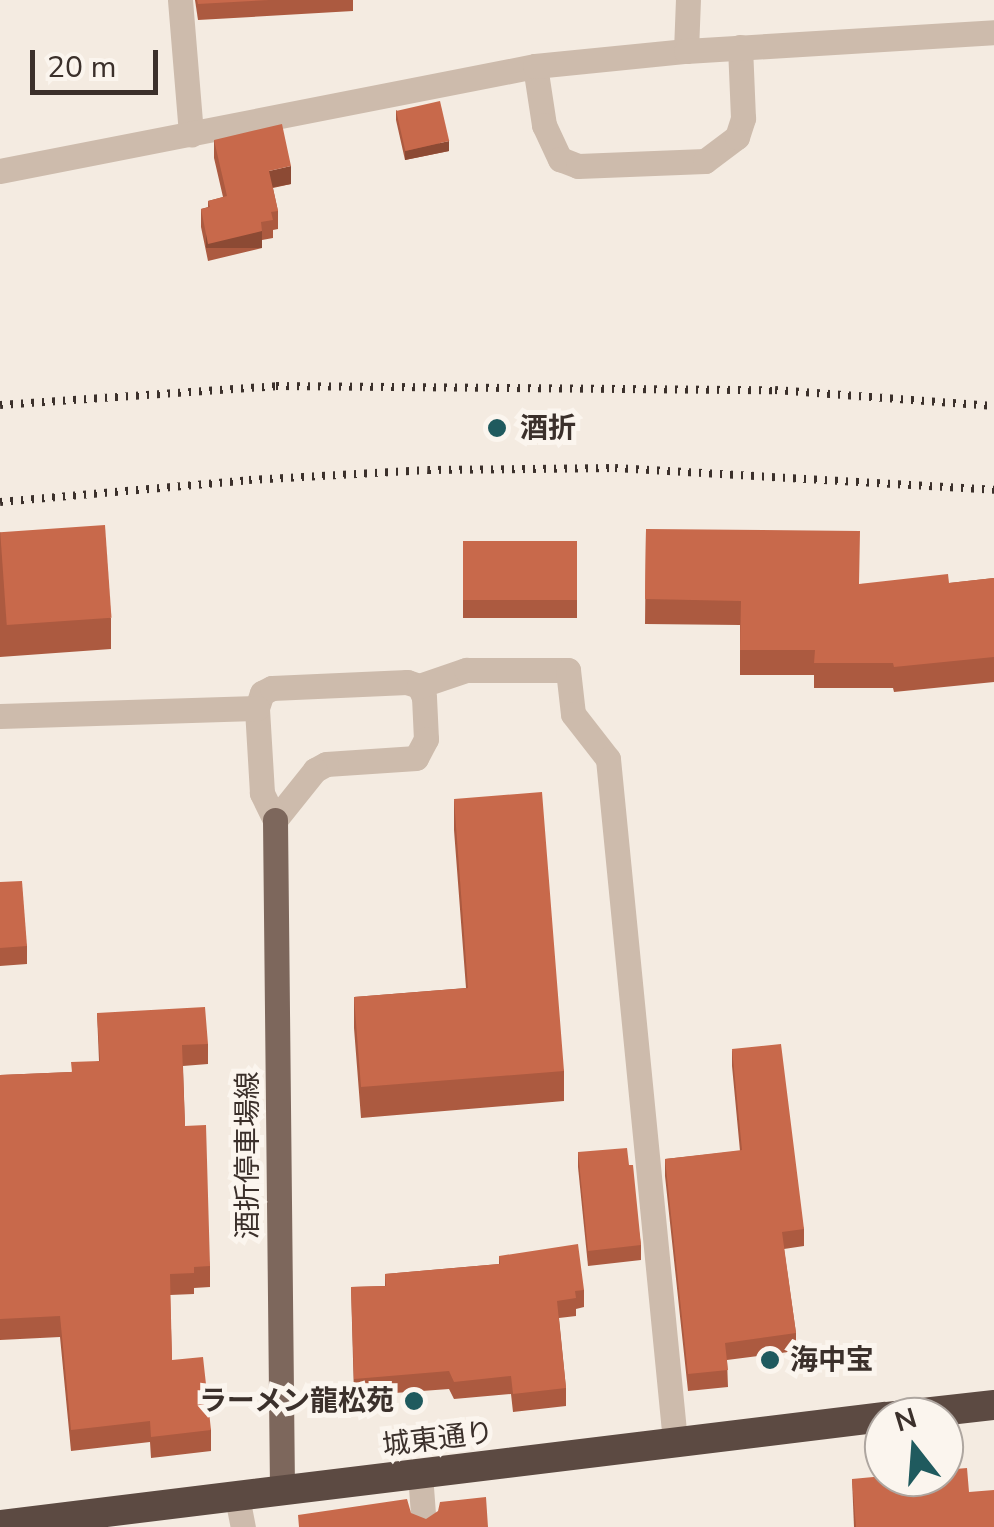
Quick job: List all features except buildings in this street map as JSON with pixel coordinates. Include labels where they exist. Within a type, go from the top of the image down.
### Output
[{"type":"highway","name":"城東通り","points":[[964,1408],[994,1405]]},
{"type":"highway","name":"城東通り","points":[[0,1525],[240,1512],[282,1490],[864,1419]]},
{"type":"main road","name":"酒折停車場線","points":[[275,820],[282,1490]]},
{"type":"street","points":[[180,0],[192,135]]},
{"type":"street","points":[[686,51],[688,0]]},
{"type":"street","points":[[0,171],[535,66],[686,51],[994,32]]},
{"type":"street","points":[[535,66],[544,125],[560,159],[578,166],[704,162],[737,137],[743,118],[740,47]]},
{"type":"street","points":[[419,686],[426,740],[416,758],[326,764],[316,770],[275,820],[262,793],[257,708],[262,693],[272,688],[407,682],[419,686],[466,670],[568,670],[573,714],[608,758],[675,1441]]},
{"type":"street","points":[[0,716],[257,708]]},
{"type":"street","points":[[420,1474],[424,1527]]},
{"type":"railway","points":[[0,405],[276,386],[775,390],[994,406]]},
{"type":"railway","points":[[0,502],[249,480],[428,470],[615,468],[994,490]]},
{"type":"place","name":"酒折","points":[[497,428]]},
{"type":"place","name":"海中宝","points":[[770,1360]]},
{"type":"place","name":"ラーメン龍松苑","points":[[414,1401]]}]
